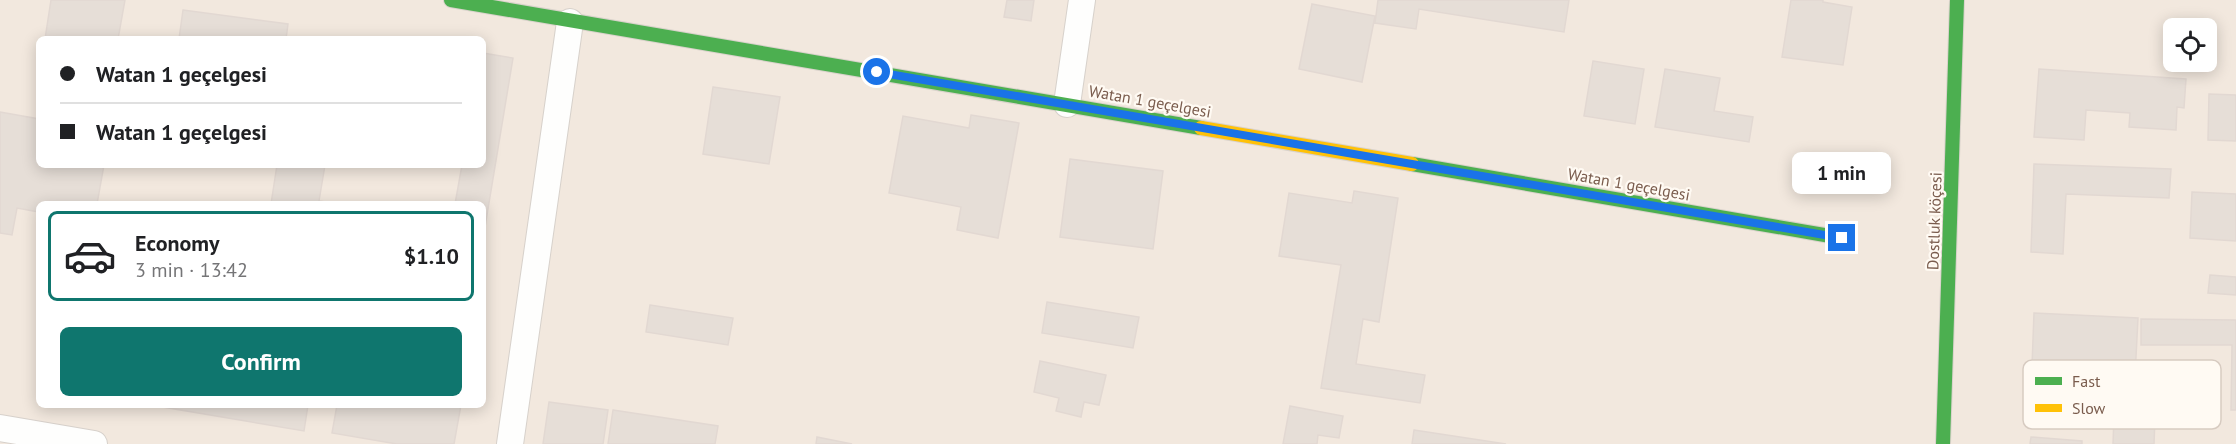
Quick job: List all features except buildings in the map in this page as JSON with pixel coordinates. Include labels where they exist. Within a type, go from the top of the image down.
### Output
[{"type":"street","name":"Watan 1 geçelgesi","points":[[451,0],[1842,238]]},
{"type":"street","points":[[1066,104],[1082,0]]},
{"type":"street","name":"Dostluk köçesi","points":[[1943,444],[1957,0]]},
{"type":"street","points":[[510,444],[570,21]]},
{"type":"street","points":[[0,428],[94,444]]},
{"type":"shaded area","points":[[0,0],[2236,0],[2236,444],[0,444]]},
{"type":"traffic: fast","points":[[451,0],[1201,128]]},
{"type":"traffic: fast","points":[[1943,444],[1957,0]]},
{"type":"traffic: fast","points":[[1412,164],[1842,238]]},
{"type":"traffic: slow","points":[[1201,128],[1412,164]]},
{"type":"route","points":[[877,72],[1842,238]]}]
